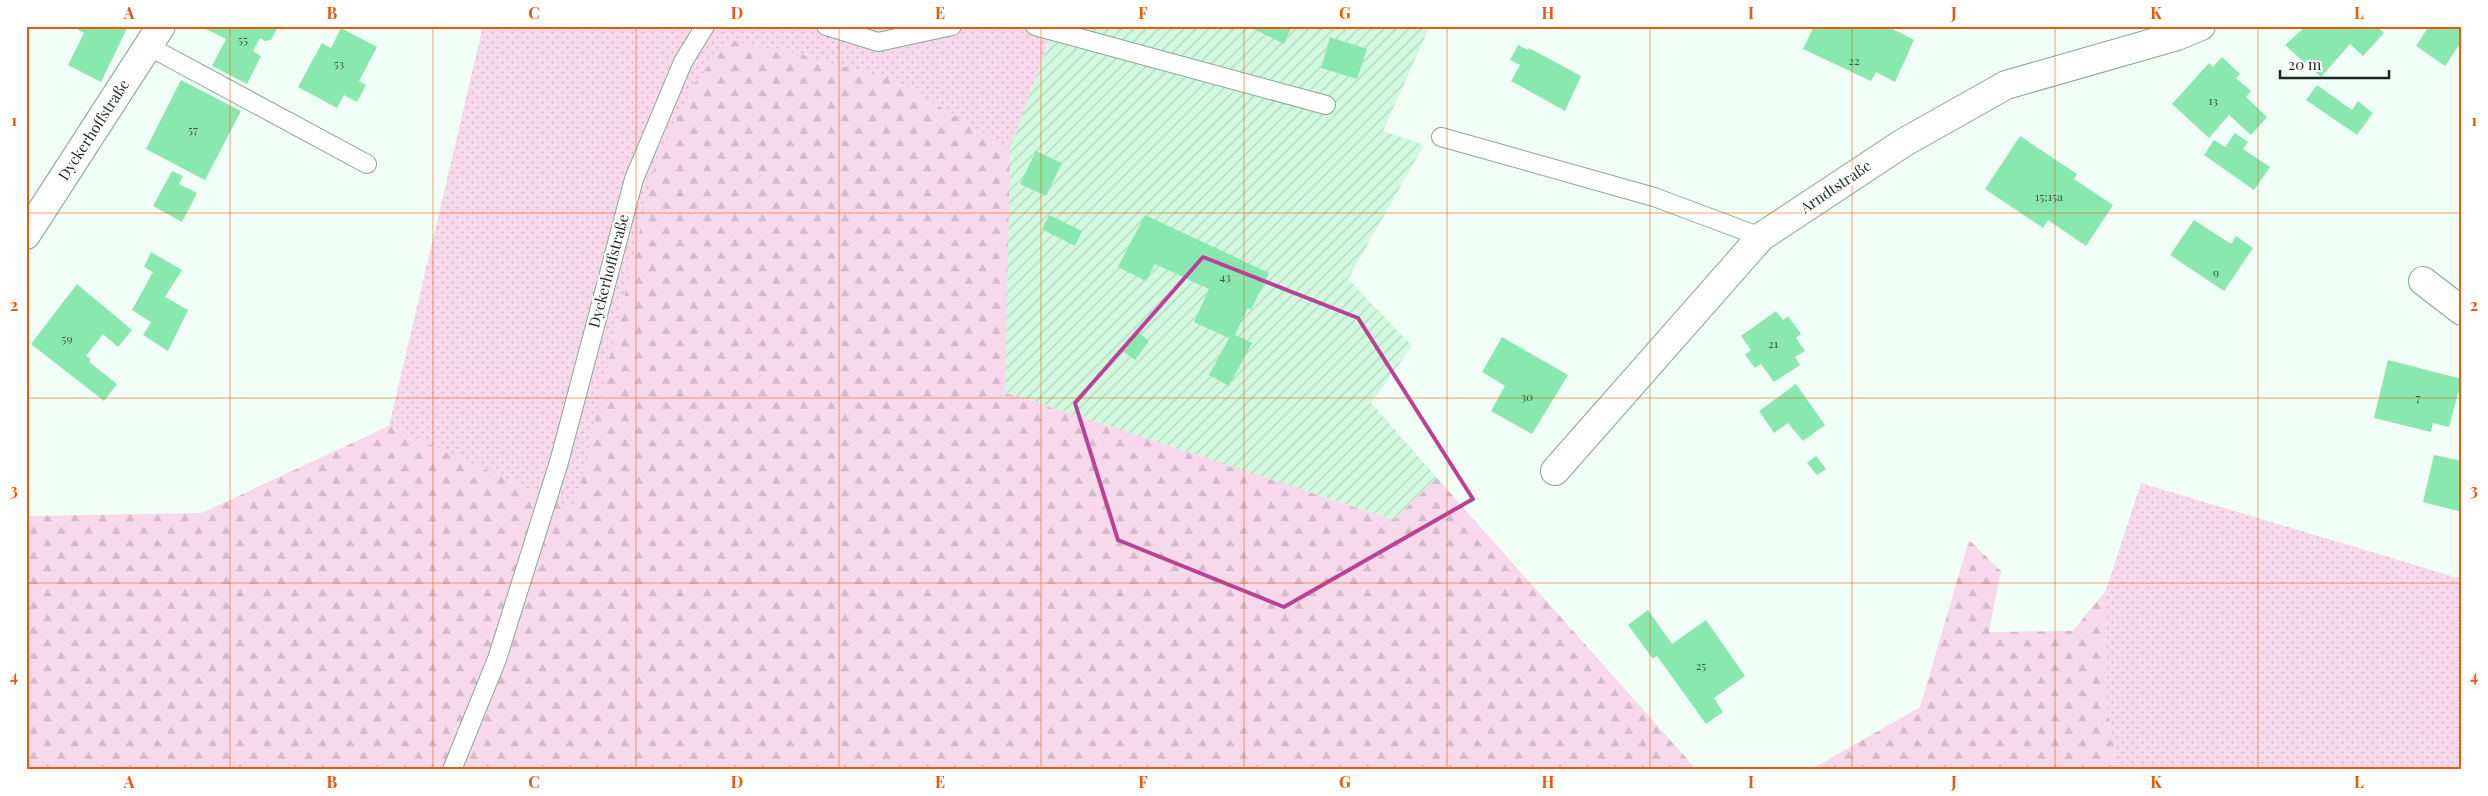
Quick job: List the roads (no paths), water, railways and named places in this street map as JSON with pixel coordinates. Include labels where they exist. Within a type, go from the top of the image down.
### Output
[{"type":"street","name":"Arndtstraße","points":[[1555,471],[1761,237],[1903,143],[2006,85],[2177,36],[2201,26]]},
{"type":"street","name":"Dyckerhoffstraße","points":[[26,234],[154,36]]},
{"type":"street","points":[[2423,281],[2462,311]]},
{"type":"lane","name":"Dyckerhoffstraße","points":[[452,770],[497,659],[559,462],[634,179],[683,62],[705,26]]},
{"type":"lane","points":[[834,28],[878,42],[952,26]]},
{"type":"lane","points":[[1035,26],[1326,105]]},
{"type":"lane","points":[[154,36],[367,164]]},
{"type":"lane","points":[[1441,137],[1654,197],[1761,237]]}]
